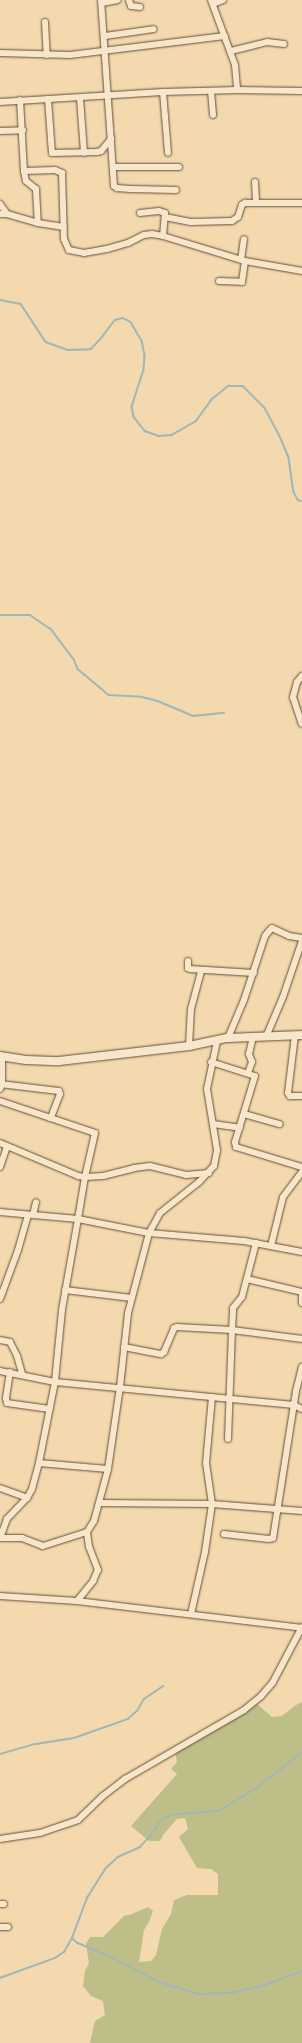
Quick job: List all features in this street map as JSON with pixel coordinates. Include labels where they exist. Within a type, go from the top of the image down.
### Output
[{"type":"street","points":[[118,0],[101,2],[105,36],[114,186],[117,188],[176,190]]},
{"type":"street","points":[[129,0],[131,6],[140,7]]},
{"type":"street","points":[[223,0],[212,2],[218,22],[226,36],[235,65],[237,90]]},
{"type":"street","points":[[45,22],[47,55]]},
{"type":"street","points":[[105,36],[154,30]]},
{"type":"street","points":[[0,53],[70,55],[226,36]]},
{"type":"street","points":[[231,51],[267,42],[284,44]]},
{"type":"street","points":[[0,102],[163,92],[237,90],[302,91]]},
{"type":"street","points":[[211,91],[214,115]]},
{"type":"street","points":[[163,92],[168,153]]},
{"type":"street","points":[[80,98],[84,153]]},
{"type":"street","points":[[48,99],[52,153],[84,153],[101,151],[111,139]]},
{"type":"street","points":[[20,100],[23,130],[24,171],[26,181],[36,189],[38,223]]},
{"type":"street","points":[[0,131],[23,130]]},
{"type":"street","points":[[113,167],[179,167]]},
{"type":"street","points":[[24,171],[55,170],[62,172],[66,248],[73,252],[78,253],[107,249],[128,243],[144,235],[163,236],[243,261],[302,271]]},
{"type":"street","points":[[255,182],[256,202]]},
{"type":"street","points":[[165,217],[191,222],[232,221],[238,217],[242,206],[249,202],[302,203]]},
{"type":"street","points":[[0,204],[7,214]]},
{"type":"street","points":[[140,212],[164,212],[165,217],[163,236]]},
{"type":"street","points":[[0,214],[7,214],[38,223],[64,227]]},
{"type":"street","points":[[219,281],[243,282],[244,240]]},
{"type":"street","points":[[302,676],[297,682],[293,697],[302,724]]},
{"type":"street","points":[[228,1038],[269,931],[272,928],[289,936],[302,938]]},
{"type":"street","points":[[266,1037],[284,997],[302,941]]},
{"type":"street","points":[[188,961],[188,968],[225,973],[235,971],[254,973]]},
{"type":"street","points":[[190,1046],[192,1009],[201,970]]},
{"type":"street","points":[[51,1118],[60,1094],[59,1092],[1,1086],[1,1057],[44,1062],[59,1061],[190,1046],[228,1038],[298,1035],[288,1093],[290,1096],[302,1096]]},
{"type":"street","points":[[248,1073],[252,1062],[249,1054],[253,1037]]},
{"type":"street","points":[[77,1601],[93,1581],[98,1570],[88,1547],[87,1532],[94,1521],[100,1504],[108,1469],[120,1388],[128,1313],[149,1233],[160,1213],[209,1173],[214,1166],[216,1158],[213,1124],[207,1089],[211,1062],[217,1041]]},
{"type":"street","points":[[211,1062],[255,1076],[235,1142],[237,1148],[302,1167]]},
{"type":"street","points":[[0,1101],[95,1133],[85,1177],[62,1310],[56,1382],[39,1463],[32,1489],[27,1498],[7,1519],[0,1538],[22,1538],[41,1546],[87,1532]]},
{"type":"street","points":[[244,1114],[280,1124]]},
{"type":"street","points":[[213,1124],[240,1128]]},
{"type":"street","points":[[0,1143],[70,1173],[85,1177],[103,1176],[134,1168],[150,1166],[186,1175],[209,1173]]},
{"type":"street","points":[[0,1167],[8,1147]]},
{"type":"street","points":[[271,1246],[283,1198],[302,1172]]},
{"type":"street","points":[[0,1299],[36,1202]]},
{"type":"street","points":[[0,1212],[78,1219],[149,1233],[256,1243],[302,1252]]},
{"type":"street","points":[[228,1439],[233,1308],[242,1297],[256,1243]]},
{"type":"street","points":[[247,1279],[302,1292]]},
{"type":"street","points":[[66,1290],[132,1298]]},
{"type":"street","points":[[302,1295],[302,1303]]},
{"type":"street","points":[[124,1347],[161,1354],[164,1352],[174,1328],[177,1327],[232,1330],[302,1339]]},
{"type":"street","points":[[0,1340],[10,1342],[17,1356],[22,1374]]},
{"type":"street","points":[[224,1534],[272,1539],[296,1391],[302,1367]]},
{"type":"street","points":[[0,1371],[22,1374],[56,1382],[294,1405],[302,1409]]},
{"type":"street","points":[[10,1372],[6,1398],[7,1403],[50,1409]]},
{"type":"street","points":[[191,1614],[204,1558],[212,1504],[206,1463],[212,1397]]},
{"type":"street","points":[[39,1463],[108,1469]]},
{"type":"street","points":[[0,1488],[27,1498]]},
{"type":"street","points":[[100,1504],[212,1504],[302,1511]]},
{"type":"street","points":[[0,1596],[77,1601],[302,1628],[273,1682],[261,1696],[244,1710],[125,1779],[102,1796],[78,1820],[40,1833],[0,1839]]},
{"type":"street","points":[[0,1927],[8,1927]]},
{"type":"green space","points":[[302,1702],[302,2043],[90,2043],[95,2021],[105,2015],[103,2001],[91,1996],[83,1986],[85,1971],[89,1963],[86,1944],[90,1937],[103,1937],[124,1916],[148,1907],[153,1911],[144,1930],[139,1962],[151,1961],[156,1955],[162,1929],[171,1914],[174,1900],[187,1895],[218,1895],[218,1874],[211,1869],[197,1868],[179,1837],[188,1829],[185,1818],[177,1819],[163,1835],[160,1841],[149,1841],[131,1826],[177,1774],[171,1769],[177,1762],[175,1752],[218,1721],[257,1704],[272,1717],[282,1716]]},
{"type":"waterway","points":[[0,300],[21,304],[46,342],[68,350],[91,349],[115,320],[123,318],[131,322],[142,341],[145,355],[144,370],[132,406],[134,417],[145,431],[159,436],[172,435],[196,421],[212,399],[228,386],[243,386],[265,408],[279,434],[289,458],[294,492],[298,500],[302,501]]},
{"type":"waterway","points":[[0,615],[30,615],[51,629],[74,659],[78,669],[109,695],[142,697],[158,701],[193,716],[224,713]]},
{"type":"waterway","points":[[0,1754],[36,1744],[74,1738],[128,1719],[137,1711],[144,1699],[163,1686]]},
{"type":"waterway","points":[[0,1978],[55,1958],[64,1952],[72,1938],[87,1898],[106,1868],[118,1857],[140,1847],[151,1835],[162,1819],[176,1814],[219,1811],[258,1787],[302,1752]]},
{"type":"waterway","points":[[72,1938],[78,1943],[113,1958],[159,1982],[199,1994],[232,1993],[267,1984],[302,1971]]}]
